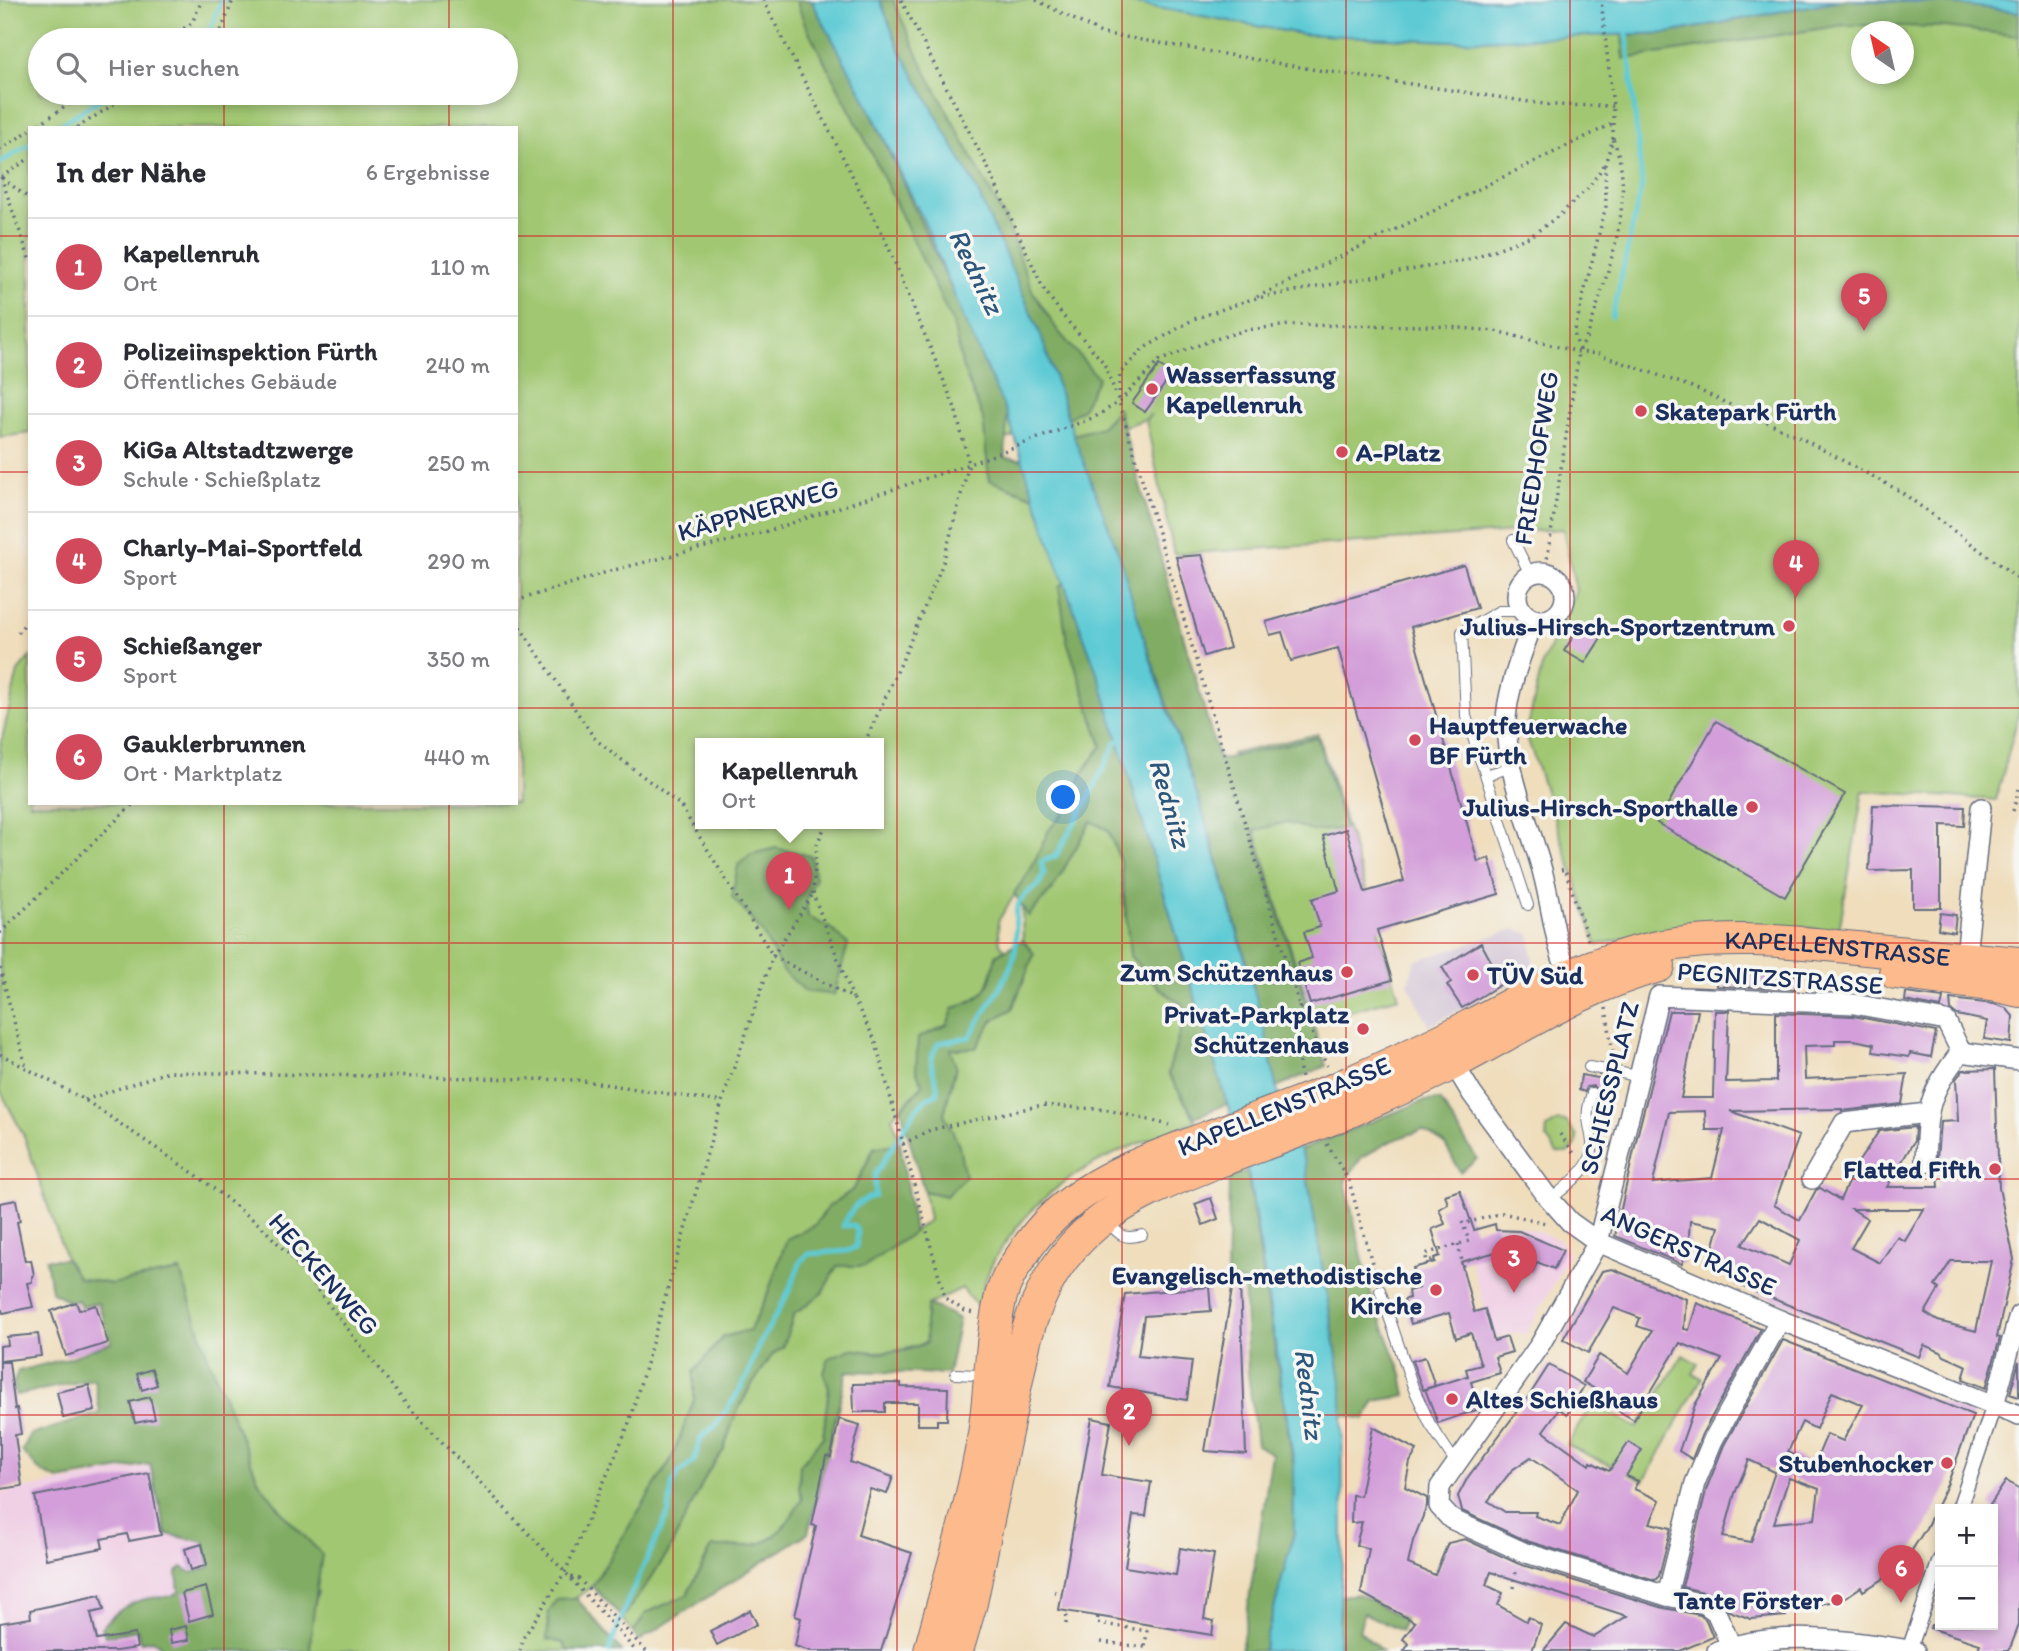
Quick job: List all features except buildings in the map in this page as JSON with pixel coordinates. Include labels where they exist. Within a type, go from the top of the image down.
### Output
[{"type":"main road","name":"KAPELLENSTRASSE","points":[[954,1650],[971,1603],[1014,1386],[1031,1315],[1054,1270],[1080,1238],[1104,1217],[1143,1192],[1213,1149],[1328,1091],[1447,1052],[1585,992],[1642,950],[1688,942],[1732,940],[1829,945],[1964,970],[2019,991]]},
{"type":"main road","name":"KAPELLENSTRASSE","points":[[1964,970],[2019,963]]},
{"type":"main road","name":"KAPELLENSTRASSE","points":[[954,1650],[938,1620],[971,1497],[984,1433],[1002,1293],[1016,1265],[1053,1215],[1100,1181],[1132,1166],[1213,1149]]},
{"type":"street","name":"FRIEDHOFWEG","points":[[1537,573],[1559,579],[1565,593],[1561,608],[1550,618],[1528,615],[1518,605],[1519,583],[1537,573]]},
{"type":"street","name":"FRIEDHOFWEG","points":[[1528,615],[1506,721],[1512,767],[1544,875],[1555,937],[1585,992]]},
{"type":"street","name":"KAPELLENSTRASSE","points":[[1964,970],[1981,808]]},
{"type":"street","name":"PEGNITZSTRASSE","points":[[1658,996],[1854,1004],[1933,1018],[1946,1021],[1961,1052]]},
{"type":"street","name":"SCHIESSPLATZ","points":[[1658,996],[1598,1242],[1541,1343],[1440,1487],[1440,1506],[1451,1519],[1523,1552],[1667,1596]]},
{"type":"street","name":"ANGERSTRASSE","points":[[1447,1052],[1472,1094],[1550,1200],[1570,1222],[1598,1242],[1780,1320],[2019,1415]]},
{"type":"street","points":[[1925,1163],[1927,1113],[1941,1077],[1961,1052],[2019,1060]]},
{"type":"street","points":[[1812,1179],[1844,1123],[1927,1113]]},
{"type":"street","points":[[1961,1504],[1994,1405],[2019,1315]]},
{"type":"street","points":[[1780,1320],[1708,1451],[1695,1483],[1667,1596],[1705,1604],[1716,1612],[1724,1648],[1755,1639],[1812,1645],[1870,1643],[1912,1650],[1938,1567]]},
{"type":"lane","points":[[1513,540],[1537,573]]},
{"type":"lane","points":[[1528,615],[1499,611],[1462,632],[1466,716],[1528,905]]},
{"type":"lane","points":[[1486,775],[1512,767]]},
{"type":"lane","points":[[1589,1067],[1639,1076]]},
{"type":"lane","points":[[1550,1200],[1582,1172],[1592,1151],[1586,1111],[1592,1093]]},
{"type":"lane","points":[[1104,1217],[1122,1237],[1129,1239],[1142,1235]]},
{"type":"lane","points":[[1380,1290],[1413,1387],[1430,1424],[1456,1463]]},
{"type":"lane","points":[[956,1374],[989,1381]]},
{"type":"path","points":[[184,28],[192,23],[202,0]]},
{"type":"path","points":[[222,28],[233,0]]},
{"type":"path","points":[[763,0],[888,247],[955,408],[969,464],[943,563],[867,738]]},
{"type":"path","points":[[901,0],[988,168],[1043,288],[1063,317],[1104,363],[1119,402],[1299,1004],[1328,1091]]},
{"type":"path","points":[[1036,0],[1101,33],[1311,69],[1550,105],[1613,106]]},
{"type":"path","points":[[1252,299],[1436,266],[1498,250],[1531,236],[1561,214],[1589,187],[1605,164],[1613,139],[1613,106],[1601,0]]},
{"type":"path","points":[[36,126],[68,105]]},
{"type":"path","points":[[80,126],[112,105]]},
{"type":"path","points":[[1119,402],[1120,373],[1143,349],[1194,319],[1252,299],[1614,123]]},
{"type":"path","points":[[0,150],[28,131]]},
{"type":"path","points":[[1579,352],[1588,335],[1621,216],[1624,188],[1619,153],[1613,139]]},
{"type":"path","points":[[0,177],[28,159]]},
{"type":"path","points":[[1579,352],[1574,333],[1605,206],[1605,164]]},
{"type":"path","points":[[0,177],[28,197]]},
{"type":"path","points":[[0,177],[28,255]]},
{"type":"path","name":"KÄPPNERWEG","points":[[518,600],[610,571],[765,532],[969,464],[1095,417],[1119,402],[1159,361],[1234,334],[1289,325],[1436,326],[1495,331],[1579,352],[1598,354],[1692,387],[1797,436],[1900,491],[2019,579]]},
{"type":"path","name":"FRIEDHOFWEG","points":[[1537,573],[1579,352]]},
{"type":"path","points":[[18,633],[28,620]]},
{"type":"path","points":[[518,624],[595,739],[680,805],[773,956],[853,998]]},
{"type":"path","points":[[2013,811],[2019,789]]},
{"type":"path","points":[[0,933],[132,805]]},
{"type":"path","points":[[824,829],[817,845],[813,894],[853,998],[875,1040],[945,1298],[965,1311],[997,1318]]},
{"type":"path","points":[[1544,875],[1565,869],[1590,949]]},
{"type":"path","points":[[520,1651],[524,1637],[565,1572],[628,1426],[723,1102],[773,956],[813,894]]},
{"type":"path","points":[[0,968],[26,1067]]},
{"type":"path","points":[[1585,992],[1616,1072]]},
{"type":"path","points":[[1299,1004],[1297,1044],[1328,1091]]},
{"type":"path","name":"HECKENWEG","points":[[0,1055],[85,1100],[199,1177],[261,1227],[293,1260],[407,1405],[569,1577]]},
{"type":"path","points":[[85,1100],[167,1072],[578,1080],[723,1102]]},
{"type":"path","points":[[903,1144],[930,1130],[1042,1105],[1108,1110],[1177,1127]]},
{"type":"path","points":[[1560,1134],[1575,1155],[1586,1164]]},
{"type":"path","points":[[1326,1143],[1349,1181],[1380,1290]]},
{"type":"path","points":[[1499,1214],[1502,1207]]},
{"type":"path","points":[[1494,1208],[1499,1214]]},
{"type":"path","points":[[1432,1260],[1427,1261],[1425,1254],[1469,1241],[1463,1223],[1499,1214],[1530,1218],[1561,1228],[1570,1222]]},
{"type":"path","points":[[1458,1244],[1463,1265],[1459,1266]]},
{"type":"path","points":[[569,1577],[579,1579],[646,1651]]},
{"type":"path","points":[[569,1577],[634,1650]]},
{"type":"path","points":[[1054,1592],[1062,1593]]},
{"type":"path","points":[[1066,1624],[1067,1612]]},
{"type":"path","points":[[1098,1616],[1097,1623],[1147,1631],[1145,1649],[1101,1642]]},
{"type":"shaded area","points":[[1515,929],[1530,934],[1534,971],[1429,1026],[1408,983],[1415,961]]},
{"type":"shaded area","points":[[1495,1223],[1516,1225],[1559,1240],[1569,1255],[1526,1335],[1517,1332],[1494,1339],[1468,1252],[1480,1248],[1475,1229]]},
{"type":"shaded area","points":[[204,1456],[252,1651],[0,1651],[0,1493]]},
{"type":"green space","points":[[0,0],[811,0],[864,97],[926,226],[1007,413],[1014,436],[986,449],[989,480],[1035,497],[1064,583],[1093,719],[1102,746],[1084,771],[1062,816],[1050,828],[1031,869],[998,921],[1000,944],[1005,949],[996,955],[989,984],[980,995],[954,1008],[947,1025],[916,1070],[923,1085],[892,1117],[900,1143],[874,1148],[854,1189],[828,1207],[814,1226],[787,1239],[766,1298],[750,1330],[723,1337],[694,1372],[694,1400],[672,1458],[592,1586],[576,1598],[557,1599],[563,1643],[568,1651],[310,1651],[311,1617],[318,1592],[286,1517],[259,1482],[209,1360],[180,1271],[111,1284],[77,1278],[66,1259],[24,1136],[0,1090],[0,747],[18,671],[28,659],[28,805],[518,805],[518,126],[28,126],[28,433],[0,437]]},
{"type":"green space","points":[[796,0],[811,0],[864,97],[1007,412],[1005,458],[1024,460],[1035,497],[989,480],[983,418],[963,369],[953,324],[866,141],[805,24]]},
{"type":"green space","points":[[880,0],[1115,0],[1301,34],[1452,41],[1447,0],[2019,0],[2019,713],[1996,800],[1863,791],[1839,930],[1715,924],[1653,931],[1597,945],[1526,734],[1543,662],[1576,591],[1563,529],[1174,554],[1146,420],[1151,414],[1146,419],[1076,442],[1040,333],[973,182],[898,46]]},
{"type":"green space","points":[[880,0],[893,0],[923,66],[1005,219],[1033,292],[1058,331],[1098,378],[1082,409],[1068,418],[1040,333],[973,182],[898,46]]},
{"type":"green space","points":[[1840,0],[1946,3],[2019,12],[2019,36],[1945,27],[1914,26],[1914,21],[1851,21],[1851,25],[1624,59],[1622,35],[1668,33]]},
{"type":"green space","points":[[1118,409],[1219,760],[1317,737],[1345,829],[1312,831],[1287,822],[1253,831],[1326,1066],[1276,1087],[1257,1004],[1211,839],[1158,677],[1073,435],[1101,427]]},
{"type":"green space","points":[[1064,583],[1101,683],[1227,1104],[1195,1117],[1168,1073],[1181,1028],[1183,1005],[1160,989],[1130,956],[1121,863],[1108,830],[1091,821],[1052,890],[1028,916],[1014,893],[1031,869],[1050,828],[1062,816],[1084,771],[1102,746],[1067,641],[1059,587]]},
{"type":"green space","points":[[1318,734],[1399,997],[1313,1022],[1232,754]]},
{"type":"green space","points":[[1091,821],[1108,830],[1121,863],[1124,906],[1160,989],[1183,1005],[1181,1028],[1168,1073],[1196,1121],[1099,1161],[1057,1188],[1037,1205],[1002,1248],[989,1271],[978,1307],[962,1288],[928,1305],[925,1323],[927,1342],[890,1352],[851,1349],[824,1372],[829,1388],[823,1438],[800,1465],[799,1487],[803,1499],[793,1515],[784,1527],[766,1541],[744,1546],[712,1547],[687,1595],[647,1613],[633,1633],[623,1618],[668,1553],[708,1472],[723,1451],[735,1416],[749,1389],[773,1354],[783,1347],[794,1314],[822,1293],[837,1266],[865,1266],[929,1220],[924,1191],[946,1196],[959,1145],[944,1114],[956,1066],[949,1048],[976,1048],[992,1021],[1012,1009],[1034,954],[1023,940],[1022,906],[1028,915],[1052,890]]},
{"type":"green space","points":[[776,848],[811,856],[815,879],[806,900],[808,917],[829,927],[848,944],[834,995],[805,991],[782,970],[761,931],[732,897],[738,865],[751,854]]},
{"type":"green space","points":[[1023,940],[1034,954],[1012,1009],[992,1021],[976,1048],[950,1049],[956,1066],[944,1114],[959,1145],[965,1177],[946,1196],[924,1191],[901,1109],[923,1085],[916,1070],[918,1038],[947,1025],[954,1008],[980,995],[989,984],[996,955]]},
{"type":"green space","points":[[1440,1100],[1477,1159],[1460,1172],[1444,1143],[1422,1130],[1391,1141],[1362,1157],[1345,1181],[1370,1291],[1402,1374],[1406,1396],[1375,1401],[1365,1419],[1342,1415],[1342,1387],[1305,1163],[1300,1150],[1423,1101]]},
{"type":"green space","points":[[1558,1121],[1567,1122],[1577,1137],[1576,1146],[1567,1153],[1557,1153],[1546,1138],[1547,1128]]},
{"type":"green space","points":[[900,1143],[914,1232],[865,1266],[837,1266],[822,1293],[794,1314],[783,1347],[773,1354],[749,1389],[735,1416],[723,1451],[708,1472],[668,1553],[623,1618],[592,1586],[672,1458],[694,1400],[694,1372],[723,1337],[750,1330],[766,1298],[787,1239],[814,1226],[828,1207],[854,1189],[874,1148]]},
{"type":"green space","points":[[1247,1171],[1293,1463],[1294,1533],[1263,1651],[1241,1651],[1272,1454],[1257,1445],[1248,1373],[1244,1282],[1227,1280],[1229,1178]]},
{"type":"green space","points":[[46,1259],[66,1259],[78,1278],[111,1284],[180,1271],[209,1360],[259,1482],[286,1517],[322,1554],[310,1651],[160,1651],[161,1646],[153,1640],[141,1642],[137,1630],[105,1636],[102,1627],[124,1608],[137,1601],[179,1592],[177,1572],[182,1567],[192,1573],[210,1567],[204,1542],[166,1534],[150,1464],[58,1480],[41,1472],[22,1451],[30,1435],[100,1413],[94,1379],[16,1395],[14,1382],[18,1371],[69,1358],[112,1342],[98,1303],[81,1307],[78,1300],[70,1302],[51,1291]]},
{"type":"green space","points":[[928,1305],[959,1319],[948,1374],[847,1371],[808,1533],[639,1641],[633,1633],[646,1613],[687,1595],[712,1547],[756,1544],[766,1541],[784,1527],[802,1499],[799,1487],[800,1465],[823,1437],[829,1388],[824,1372],[829,1358],[851,1349],[878,1353],[907,1350],[927,1343],[925,1323]]},
{"type":"green space","points":[[1683,1355],[1698,1364],[1693,1374],[1702,1378],[1644,1481],[1567,1445],[1593,1402],[1637,1428]]},
{"type":"green space","points":[[1359,1594],[1404,1619],[1401,1631],[1364,1613],[1359,1631],[1382,1651],[1338,1651],[1340,1596]]},
{"type":"green space","points":[[576,1598],[622,1651],[568,1651],[563,1643],[547,1639],[549,1611],[557,1599]]},
{"type":"water","name":"Rednitz","points":[[811,0],[880,0],[898,46],[973,182],[1040,333],[1076,442],[1120,557],[1149,655],[1200,803],[1263,1021],[1276,1086],[1305,1163],[1342,1387],[1343,1539],[1338,1651],[1263,1651],[1294,1533],[1294,1463],[1249,1177],[1101,683],[1054,555],[1007,414],[926,226],[864,97]]},
{"type":"water","points":[[1115,0],[1840,0],[1668,33],[1453,41],[1301,34]]},
{"type":"water","points":[[1849,0],[2019,0],[2019,12],[1946,3]]},
{"type":"waterway","points":[[210,28],[222,0]]},
{"type":"waterway","points":[[1612,317],[1642,185],[1627,34]]},
{"type":"waterway","points":[[58,126],[91,105]]},
{"type":"waterway","points":[[0,163],[28,145]]},
{"type":"waterway","points":[[609,1651],[628,1600],[669,1512],[672,1485],[679,1473],[694,1461],[701,1438],[716,1425],[748,1375],[757,1349],[788,1293],[801,1261],[808,1254],[847,1251],[856,1247],[858,1231],[853,1225],[843,1226],[855,1207],[875,1196],[875,1175],[916,1109],[927,1098],[938,1093],[931,1063],[934,1051],[939,1043],[970,1037],[1010,967],[1016,945],[1017,908],[1021,900],[1039,885],[1044,873],[1041,862],[1056,856],[1116,742],[1125,738]]},
{"type":"place","name":"Schießanger","points":[[1864,331]]},
{"type":"place","name":"Wasserfassung Kapellenruh","points":[[1152,389]]},
{"type":"place","name":"Skatepark Fürth","points":[[1641,411]]},
{"type":"place","name":"A-Platz","points":[[1342,452]]},
{"type":"place","name":"Charly-Mai-Sportfeld","points":[[1796,598]]},
{"type":"place","name":"Julius-Hirsch-Sportzentrum","points":[[1789,626]]},
{"type":"place","name":"Hauptfeuerwache BF Fürth","points":[[1415,740]]},
{"type":"place","name":"Julius-Hirsch-Sporthalle","points":[[1752,807]]},
{"type":"place","name":"Kapellenruh","points":[[789,910]]},
{"type":"place","name":"Zum Schützenhaus","points":[[1347,972]]},
{"type":"place","name":"TÜV Süd","points":[[1473,975]]},
{"type":"place","name":"Privat-Parkplatz Schützenhaus","points":[[1363,1029]]},
{"type":"place","name":"Flatted Fifth","points":[[1995,1169]]},
{"type":"place","name":"Evangelisch-methodistische Kirche","points":[[1436,1290]]},
{"type":"place","name":"KiGa Altstadtzwerge","points":[[1514,1293]]},
{"type":"place","name":"Altes Schießhaus","points":[[1452,1399]]},
{"type":"place","name":"Polizeiinspektion Fürth","points":[[1129,1446]]},
{"type":"place","name":"Stubenhocker","points":[[1947,1463]]},
{"type":"place","name":"Tante Förster","points":[[1837,1600]]},
{"type":"place","name":"Gauklerbrunnen","points":[[1901,1603]]}]
